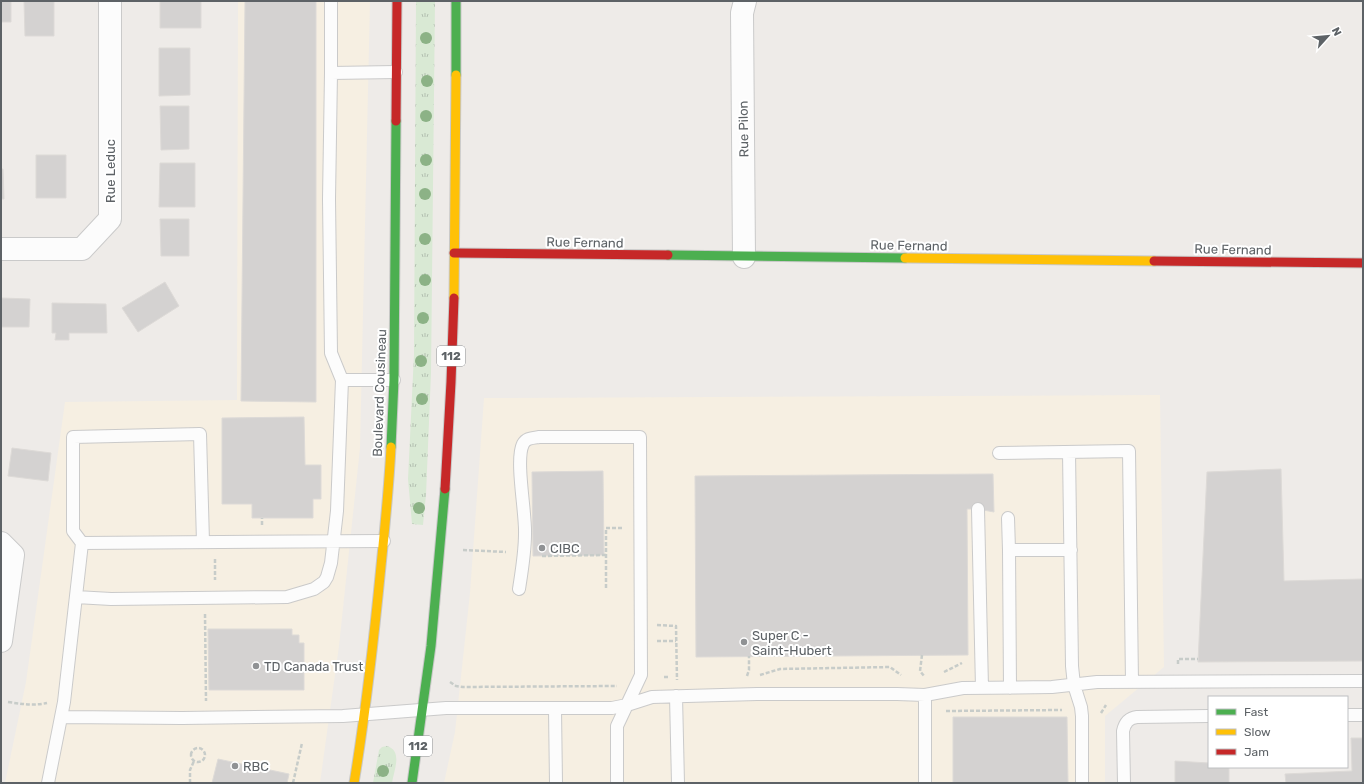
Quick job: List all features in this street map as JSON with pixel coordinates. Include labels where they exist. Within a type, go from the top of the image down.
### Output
[{"type":"main road","name":"Boulevard Cousineau","points":[[354,783],[365,714],[377,618],[389,481],[394,380],[397,1]]},
{"type":"main road","name":"112","points":[[412,783],[434,619],[444,508],[450,400],[454,253],[456,1]]},
{"type":"main road","name":"Rue Fernand","points":[[454,253],[1363,263]]},
{"type":"street","name":"Rue Leduc","points":[[1,249],[82,249],[110,219],[110,1]]},
{"type":"street","name":"Rue Pilon","points":[[744,257],[742,13],[745,1]]},
{"type":"street","points":[[1,543],[13,555],[1,641]]},
{"type":"lane","points":[[76,597],[111,599],[287,597],[314,589],[324,582],[327,577],[331,563],[332,541],[337,511],[342,380],[331,353],[329,199],[331,1]]},
{"type":"lane","points":[[331,73],[396,72]]},
{"type":"lane","points":[[342,380],[394,380]]},
{"type":"lane","points":[[48,783],[64,702],[82,543],[73,530],[73,437],[200,434],[203,542]]},
{"type":"lane","points":[[519,589],[525,555],[526,532],[520,471],[520,450],[522,445],[527,439],[539,438],[640,437],[641,675],[617,726],[618,783]]},
{"type":"lane","points":[[998,453],[1130,451],[1132,682]]},
{"type":"lane","points":[[1069,452],[1072,666],[1074,684],[1081,707],[1082,716],[1082,783]]},
{"type":"lane","points":[[978,509],[982,688]]},
{"type":"lane","points":[[1008,518],[1010,688]]},
{"type":"lane","points":[[82,543],[384,541]]},
{"type":"lane","points":[[1009,550],[1071,550]]},
{"type":"lane","points":[[61,716],[182,718],[365,714],[450,708],[612,708],[652,697],[676,696],[757,694],[925,695],[955,689],[1052,687],[1097,682],[1363,681]]},
{"type":"lane","points":[[925,695],[925,783]]},
{"type":"lane","points":[[676,696],[678,783]]},
{"type":"lane","points":[[555,709],[556,783]]},
{"type":"lane","points":[[1348,715],[1363,715]]},
{"type":"lane","points":[[1124,783],[1124,731],[1126,722],[1137,717],[1208,716]]},
{"type":"path","points":[[606,528],[606,588]]},
{"type":"path","points":[[462,550],[509,552]]},
{"type":"path","points":[[538,556],[606,555]]},
{"type":"path","points":[[215,556],[215,585]]},
{"type":"path","points":[[205,610],[206,702]]},
{"type":"path","points":[[676,626],[676,678]]},
{"type":"path","points":[[922,655],[920,671],[924,676]]},
{"type":"path","points":[[747,676],[749,656]]},
{"type":"path","points":[[939,674],[962,663]]},
{"type":"path","points":[[759,676],[780,669],[890,667],[904,678]]},
{"type":"path","points":[[739,676],[753,676]]},
{"type":"path","points":[[917,677],[931,676]]},
{"type":"path","points":[[664,677],[684,678]]},
{"type":"path","points":[[448,680],[456,686],[463,687],[622,686]]},
{"type":"path","points":[[8,702],[37,705],[51,702]]},
{"type":"path","points":[[944,711],[1062,710]]},
{"type":"path","points":[[293,783],[302,743]]},
{"type":"path","points":[[194,744],[196,748]]},
{"type":"path","points":[[194,761],[191,754],[196,748]]},
{"type":"path","points":[[194,761],[200,762],[205,758],[203,750],[196,748]]},
{"type":"path","points":[[190,783],[190,770],[194,761]]},
{"type":"shaded area","points":[[238,1],[370,1],[360,448],[339,646],[320,783],[5,783],[26,682],[65,402],[237,400]]},
{"type":"shaded area","points":[[1160,395],[1164,667],[1105,716],[1105,783],[444,783],[455,732],[470,593],[484,398]]},
{"type":"green space","points":[[416,1],[435,1],[431,373],[426,495],[423,525],[412,524],[408,479],[414,354]]},
{"type":"green space","points":[[387,746],[392,748],[396,756],[396,767],[392,783],[373,783],[379,750],[382,747]]},
{"type":"building","points":[[1,1],[11,1],[11,22],[1,22]]},
{"type":"building","points":[[24,1],[54,1],[54,36],[25,36]]},
{"type":"building","points":[[160,1],[201,1],[201,28],[160,28]]},
{"type":"building","points":[[245,1],[316,1],[316,402],[241,401]]},
{"type":"building","points":[[159,48],[190,48],[190,95],[159,96]]},
{"type":"building","points":[[160,106],[189,106],[189,149],[161,150]]},
{"type":"building","points":[[36,155],[66,155],[66,198],[36,198]]},
{"type":"building","points":[[160,163],[195,163],[195,207],[159,207]]},
{"type":"building","points":[[1,169],[3,169],[4,199],[1,199]]},
{"type":"building","points":[[160,219],[189,219],[189,256],[161,256]]},
{"type":"building","points":[[165,282],[179,306],[138,332],[122,308]]},
{"type":"building","points":[[1,298],[30,299],[29,327],[1,327]]},
{"type":"building","points":[[52,303],[106,304],[107,333],[69,333],[69,340],[55,340],[56,333],[52,333]]},
{"type":"building","points":[[304,417],[305,465],[321,465],[321,499],[313,499],[313,518],[252,518],[252,504],[222,504],[222,418]]},
{"type":"building","points":[[12,448],[51,453],[48,481],[8,476]]},
{"type":"building","points":[[1281,469],[1284,581],[1363,579],[1363,661],[1198,662],[1207,472]]},
{"type":"building","points":[[603,471],[604,555],[533,556],[532,472]]},
{"type":"building","points":[[993,474],[994,512],[978,509],[967,509],[968,655],[696,657],[695,476]]},
{"type":"building","name":"TD Canada Trust","points":[[208,629],[292,629],[292,635],[299,635],[299,643],[304,643],[304,690],[209,690]]},
{"type":"building","points":[[953,717],[1067,717],[1068,783],[953,783]]},
{"type":"building","points":[[1351,738],[1363,738],[1363,783],[1286,783],[1285,774],[1352,771]]},
{"type":"building","name":"RBC","points":[[218,759],[289,774],[287,783],[212,783]]},
{"type":"building","points":[[1175,761],[1208,763],[1208,768],[1229,768],[1229,783],[1175,783]]},
{"type":"traffic: fast","points":[[456,1],[456,75]]},
{"type":"traffic: fast","points":[[391,447],[394,380],[396,121]]},
{"type":"traffic: fast","points":[[668,255],[905,258]]},
{"type":"traffic: fast","points":[[412,783],[431,646],[445,489]]},
{"type":"traffic: slow","points":[[454,298],[456,75]]},
{"type":"traffic: slow","points":[[905,258],[1154,261]]},
{"type":"traffic: slow","points":[[354,783],[373,647],[391,447]]},
{"type":"traffic: jam","points":[[396,121],[397,1]]},
{"type":"traffic: jam","points":[[454,253],[668,255]]},
{"type":"traffic: jam","points":[[1154,261],[1363,263]]},
{"type":"traffic: jam","points":[[445,489],[454,298]]},
{"type":"place","name":"CIBC","points":[[542,548]]},
{"type":"place","name":"Super C - Saint-Hubert","points":[[744,642]]},
{"type":"place","name":"TD Canada Trust","points":[[256,666]]},
{"type":"place","name":"RBC","points":[[235,766]]}]
